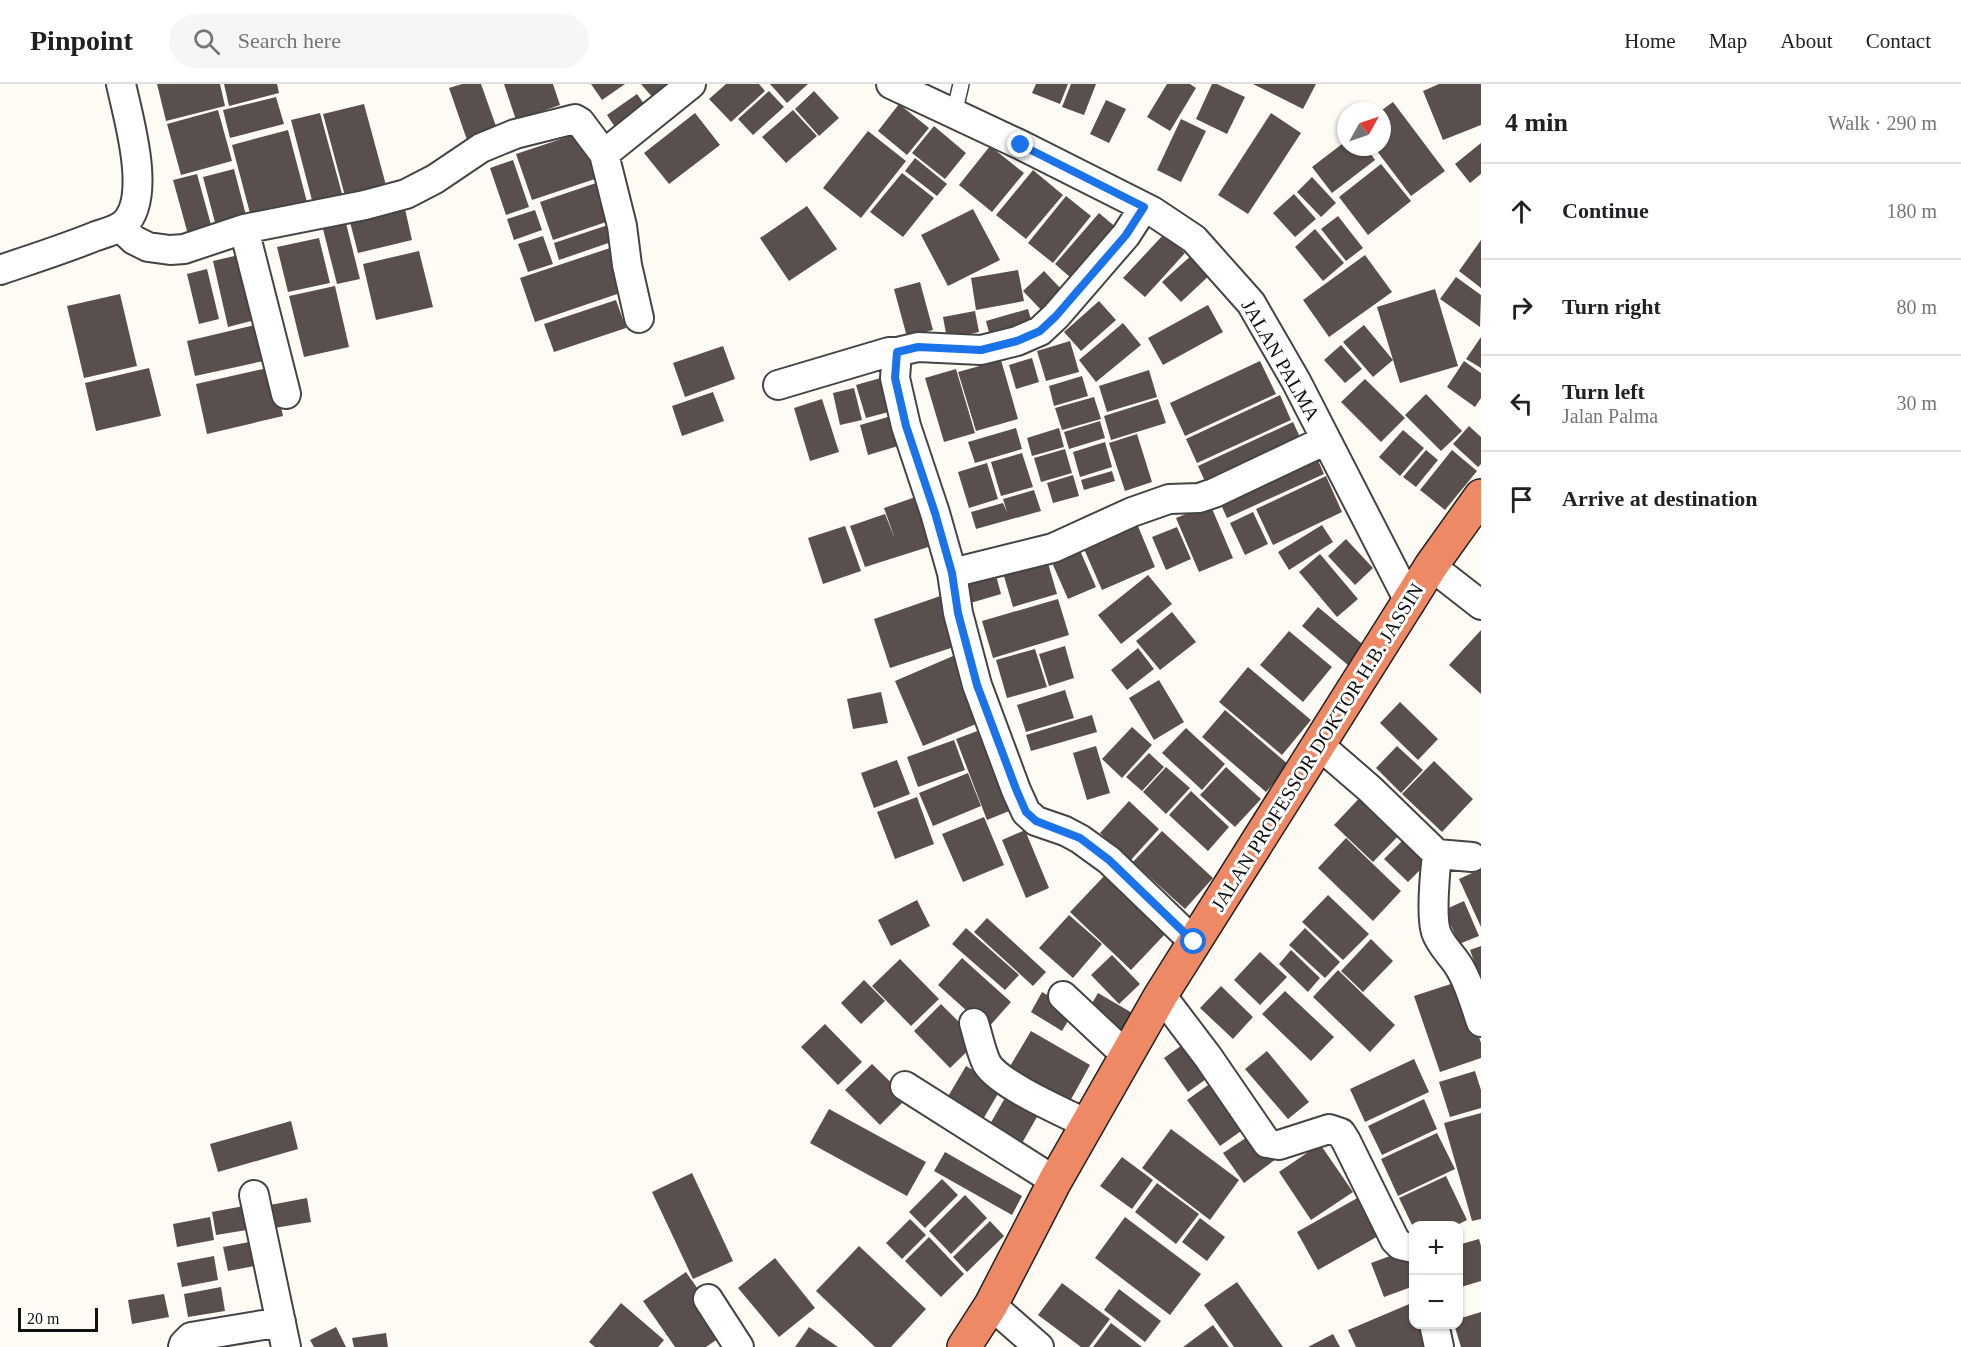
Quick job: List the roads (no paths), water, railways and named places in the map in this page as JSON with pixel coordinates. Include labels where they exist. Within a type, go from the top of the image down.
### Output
[{"type":"highway","name":"JALAN PROFESSOR DOKTOR H.B. JASSIN","points":[[964,1347],[991,1305],[1055,1181],[1161,994],[1318,744],[1410,603],[1431,566],[1481,496]]},
{"type":"street","points":[[0,270],[120,227],[127,221],[133,209],[138,185],[137,166],[121,84]]},
{"type":"street","points":[[604,154],[691,84]]},
{"type":"street","name":"JALAN PALMA","points":[[891,84],[1021,145],[1144,207],[1194,239],[1251,303],[1296,381],[1410,603]]},
{"type":"street","points":[[120,227],[134,240],[148,247],[184,249],[244,229],[365,205],[406,194],[435,179],[481,148],[515,134],[575,119],[580,122],[604,154],[622,226],[627,266],[639,318]]},
{"type":"street","points":[[778,385],[890,352],[918,347],[981,350],[1017,341],[1040,331],[1056,316],[1126,235],[1144,207]]},
{"type":"street","points":[[244,229],[286,394]]},
{"type":"street","points":[[897,352],[895,378],[906,426],[952,573],[958,613],[977,685],[1026,812],[1036,821],[1080,838],[1109,860],[1194,942]]},
{"type":"street","points":[[952,573],[1053,548],[1132,512],[1169,499],[1199,498],[1214,493],[1326,440]]},
{"type":"street","points":[[1431,566],[1481,605]]},
{"type":"street","points":[[1318,744],[1370,789],[1437,854],[1472,857]]},
{"type":"street","points":[[1437,854],[1434,878],[1435,929],[1440,943],[1453,956],[1463,972],[1481,1022]]},
{"type":"street","points":[[1161,994],[1267,1143],[1279,1145],[1329,1129],[1341,1133],[1395,1240],[1400,1245],[1409,1247]]},
{"type":"street","points":[[1063,996],[1126,1055]]},
{"type":"street","points":[[974,1023],[986,1062],[993,1071],[1008,1083],[1088,1124]]},
{"type":"street","points":[[905,1086],[1055,1181]]},
{"type":"street","points":[[183,1347],[191,1337],[283,1334],[254,1195]]},
{"type":"street","points":[[708,1299],[739,1347]]},
{"type":"street","points":[[991,1305],[1040,1347]]},
{"type":"street","points":[[1435,1329],[1439,1347]]},
{"type":"lane","points":[[954,114],[961,84]]}]
